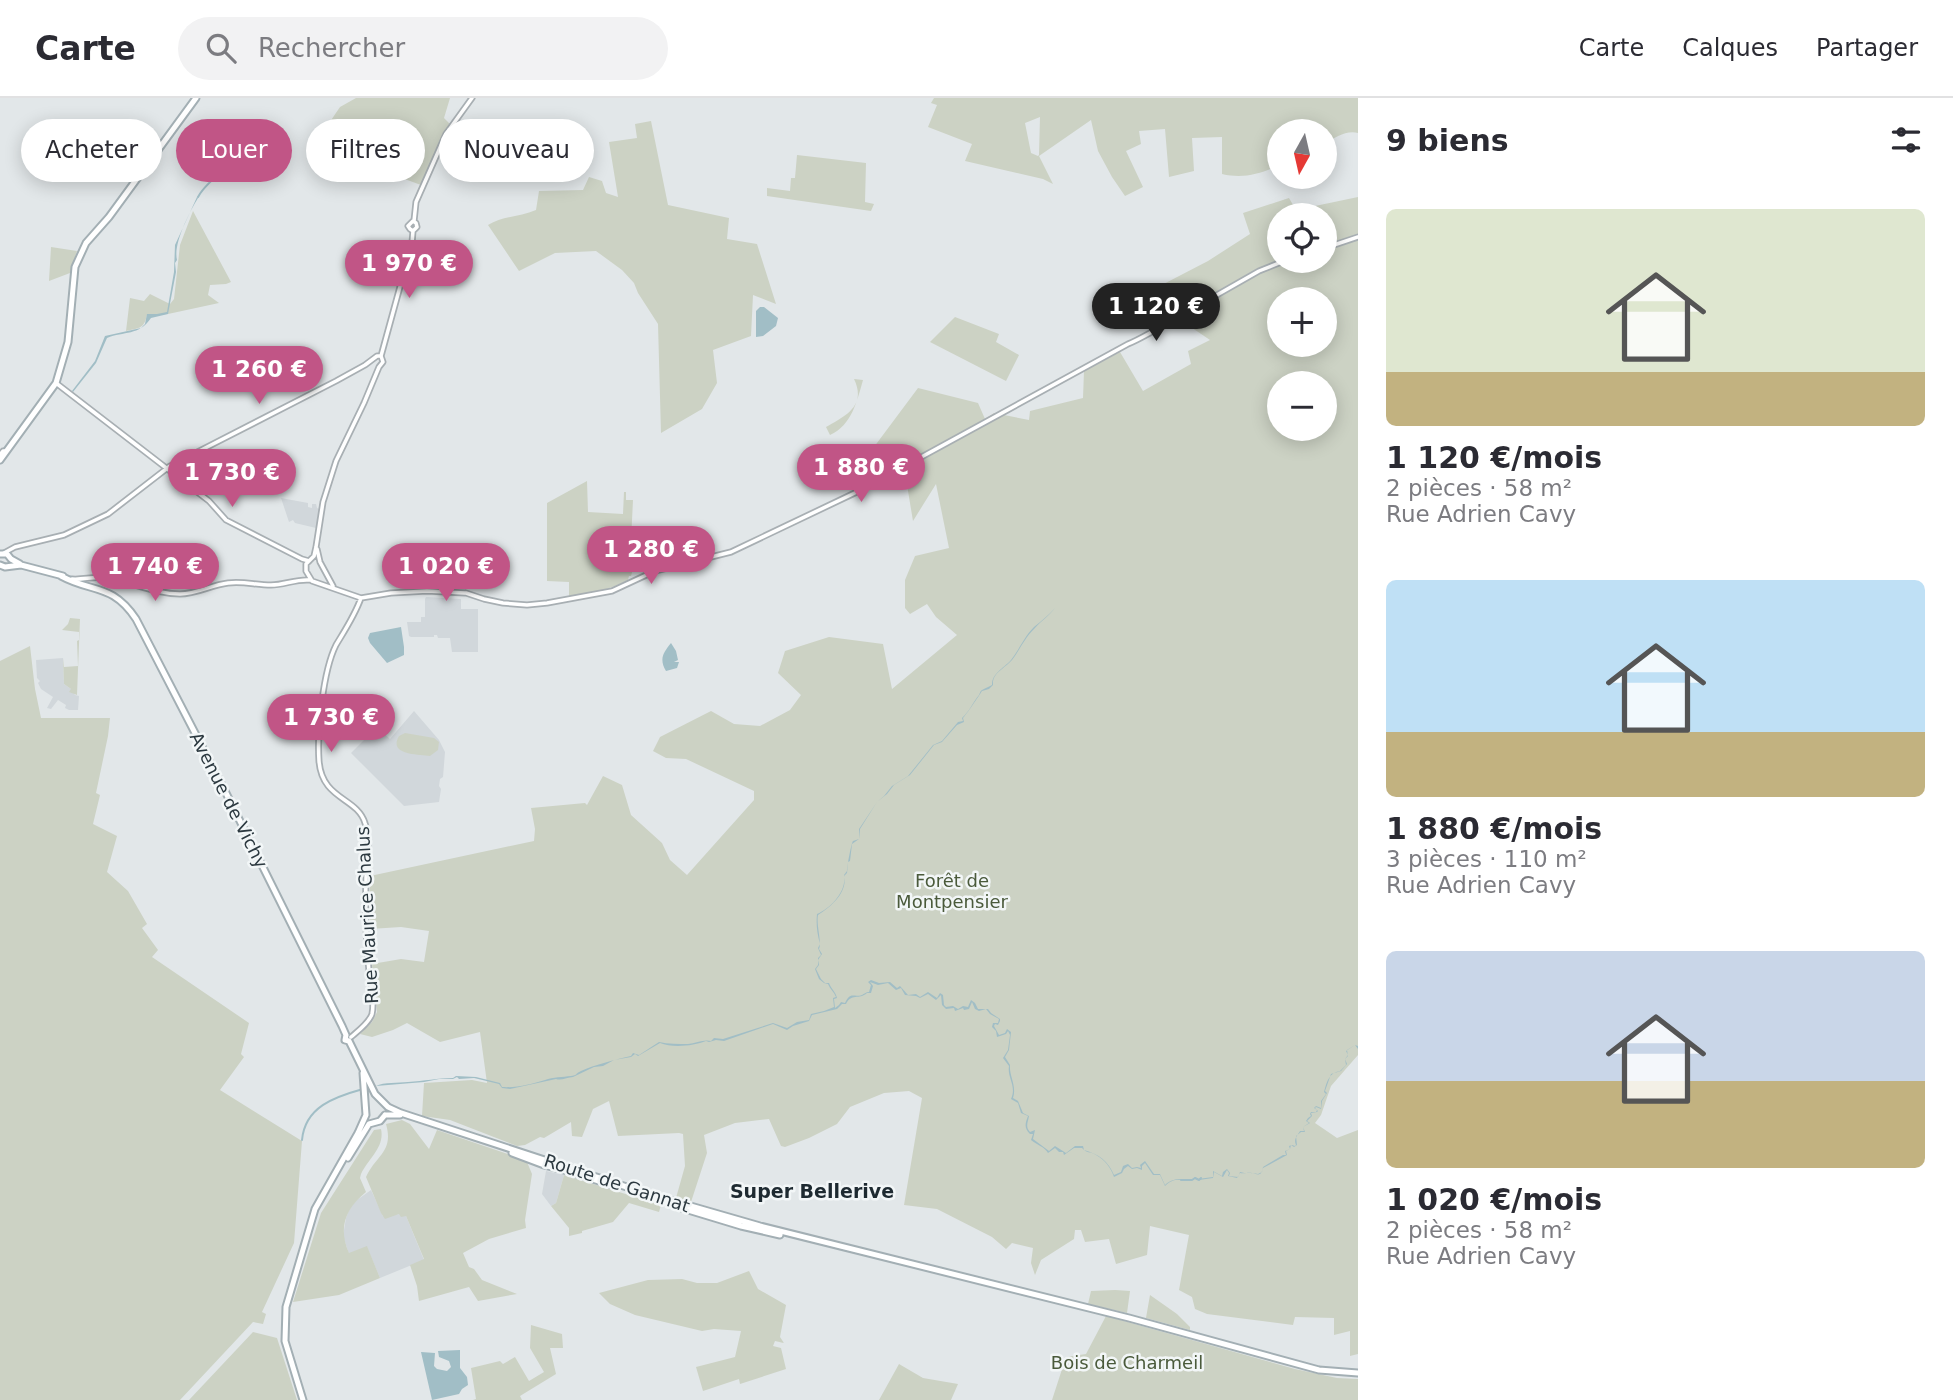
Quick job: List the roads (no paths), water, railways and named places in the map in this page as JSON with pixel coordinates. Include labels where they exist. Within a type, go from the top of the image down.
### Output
[{"type":"main road","points":[[0,458],[56,383],[68,342],[76,277],[86,249],[196,98]]},
{"type":"main road","points":[[0,565],[4,567],[5,557],[21,565],[89,585]]},
{"type":"main road","points":[[64,577],[89,585]]},
{"type":"main road","name":"Avenue de Vichy","points":[[89,585],[119,599],[138,623],[382,1102]]},
{"type":"main road","name":"Avenue de Vichy","points":[[360,1063],[366,1107]]},
{"type":"main road","points":[[304,1400],[285,1341],[288,1294],[315,1209],[358,1133],[366,1115],[366,1107],[371,1101],[382,1102],[386,1109],[380,1121],[369,1119],[366,1115]]},
{"type":"main road","name":"Route de Gannat","points":[[382,1102],[401,1113],[642,1192],[760,1226],[1192,1334],[1319,1370],[1358,1373]]},
{"type":"main road","name":"Route de Gannat","points":[[385,1115],[400,1115],[541,1164],[741,1226],[854,1251]]},
{"type":"main road","points":[[304,1400],[288,1335],[288,1311],[292,1295],[318,1211],[369,1124],[374,1121]]},
{"type":"street","points":[[472,98],[446,134],[416,202],[414,221],[418,226],[413,231],[377,370],[336,460],[323,502],[316,547],[305,568],[313,581],[361,598],[427,591],[466,593],[516,604],[541,604],[612,591],[655,571],[731,552],[861,490],[1128,344],[1172,316]]},
{"type":"street","points":[[1337,243],[1358,237]]},
{"type":"street","points":[[1128,344],[1176,320],[1183,320],[1194,307],[1267,268]]},
{"type":"street","points":[[1176,320],[1171,310],[1174,305],[1180,303],[1194,307]]},
{"type":"street","points":[[1187,307],[1188,314]]},
{"type":"street","points":[[5,557],[26,545],[67,534],[108,514],[166,469],[365,365],[383,361],[380,356]]},
{"type":"street","points":[[56,383],[209,501],[226,520],[302,559],[320,562]]},
{"type":"street","points":[[316,547],[328,581],[335,589]]},
{"type":"street","points":[[78,580],[108,578],[178,594],[235,582],[267,585],[321,580],[324,572]]},
{"type":"street","name":"Rue Maurice Chalus","points":[[349,1038],[367,1023],[373,1008],[368,961],[366,826],[363,818],[325,782],[318,744],[326,679],[334,652],[361,598]]},
{"type":"water","points":[[185,224],[177,246],[176,272],[168,314],[151,318],[146,324],[141,328],[145,324],[147,314],[167,312],[174,272],[175,245]]},
{"type":"water","points":[[760,307],[778,318],[776,326],[763,336],[756,337],[756,311]]},
{"type":"water","points":[[141,328],[107,338],[96,363],[72,391],[95,361],[105,336]]},
{"type":"water","points":[[1055,608],[1031,632],[1012,660],[996,674],[1011,660],[1030,631]]},
{"type":"water","points":[[401,627],[404,655],[387,663],[368,638],[370,633]]},
{"type":"water","points":[[671,643],[678,660],[674,662],[679,662],[677,668],[666,671],[663,656]]},
{"type":"water","points":[[996,674],[993,685],[982,691],[973,705],[963,718],[964,722],[957,725],[942,742],[934,745],[910,775],[894,785],[877,802],[892,786],[908,776],[933,745],[942,741],[958,722],[963,721],[962,718],[981,691],[992,685]]},
{"type":"water","points":[[828,908],[818,915],[820,943],[817,929],[817,914]]},
{"type":"water","points":[[818,960],[819,965],[816,969],[821,979],[829,983],[837,998],[834,999],[835,1008],[851,996],[869,992],[871,985],[868,982],[871,980],[879,983],[890,982],[897,988],[900,986],[908,995],[916,994],[920,997],[928,992],[937,998],[940,993],[943,995],[946,1007],[968,1007],[971,1000],[978,1009],[986,1009],[979,1011],[975,1009],[972,1002],[969,1009],[955,1011],[954,1008],[946,1009],[942,1005],[941,995],[936,1000],[928,994],[920,998],[905,995],[901,988],[896,990],[888,983],[878,985],[870,982],[873,986],[871,993],[850,999],[846,1004],[837,1009],[812,1015],[809,1021],[787,1030],[773,1024],[724,1041],[706,1041],[723,1039],[773,1023],[787,1028],[797,1022],[809,1020],[811,1014],[834,1007],[833,998],[836,997],[828,984],[819,979],[815,969]]},
{"type":"water","points":[[986,1009],[1000,1019],[998,1025],[994,1026],[999,1035],[1007,1029],[1011,1032],[1009,1050],[1005,1057],[1010,1065],[1014,1089],[1013,1098],[1018,1101],[1023,1113],[1029,1116],[1027,1126],[1030,1132],[1035,1130],[1033,1139],[1049,1151],[1055,1146],[1066,1153],[1075,1146],[1083,1146],[1084,1150],[1074,1148],[1064,1155],[1055,1148],[1048,1153],[1031,1140],[1033,1134],[1030,1134],[1027,1130],[1026,1126],[1028,1116],[1021,1113],[1018,1103],[1011,1099],[1013,1090],[1009,1066],[1003,1058],[1008,1050],[1010,1035],[1008,1031],[1006,1034],[997,1037],[992,1027],[999,1019]]},
{"type":"water","points":[[706,1041],[683,1046],[660,1043],[638,1056],[635,1054],[615,1060],[633,1053],[639,1055],[659,1042],[688,1044]]},
{"type":"water","points":[[614,1060],[573,1077],[510,1089],[502,1088],[499,1084],[474,1078],[457,1077],[376,1086],[456,1076],[476,1077],[500,1083],[502,1087],[513,1087],[574,1075],[586,1069]]},
{"type":"water","points":[[1330,1077],[1325,1091],[1327,1093],[1321,1109],[1316,1107],[1317,1110],[1314,1108],[1316,1106],[1321,1108],[1321,1101],[1326,1094],[1324,1092]]},
{"type":"water","points":[[1290,1149],[1286,1151],[1287,1155],[1262,1170],[1286,1155],[1285,1151]]},
{"type":"water","points":[[1102,1159],[1109,1166],[1114,1175],[1128,1164],[1132,1168],[1141,1168],[1140,1165],[1145,1161],[1154,1174],[1160,1174],[1165,1185],[1175,1180],[1181,1179],[1190,1180],[1177,1180],[1165,1186],[1160,1175],[1153,1175],[1145,1163],[1142,1170],[1132,1169],[1128,1166],[1114,1177]]},
{"type":"water","points":[[1227,1169],[1229,1176],[1238,1177],[1228,1176],[1227,1170],[1223,1177],[1214,1172],[1213,1178],[1199,1180],[1193,1179],[1213,1177],[1213,1171],[1222,1176]]},
{"type":"water","points":[[460,1350],[460,1368],[467,1377],[468,1385],[459,1394],[432,1400],[421,1352],[435,1353],[434,1366],[447,1371],[451,1367],[449,1361],[439,1357],[438,1351]]},
{"type":"waterway","points":[[198,197],[211,182]]},
{"type":"waterway","points":[[302,1140],[304,1129],[315,1111],[332,1100],[363,1089]]},
{"type":"waterway","points":[[1181,1180],[1201,1178]]},
{"type":"district","name":"Super Bellerive","points":[[812,1191]]},
{"type":"park label","name":"Forêt de Montpensier","points":[[952,890]]},
{"type":"park label","name":"Bois de Charmeil","points":[[1127,1362]]}]
